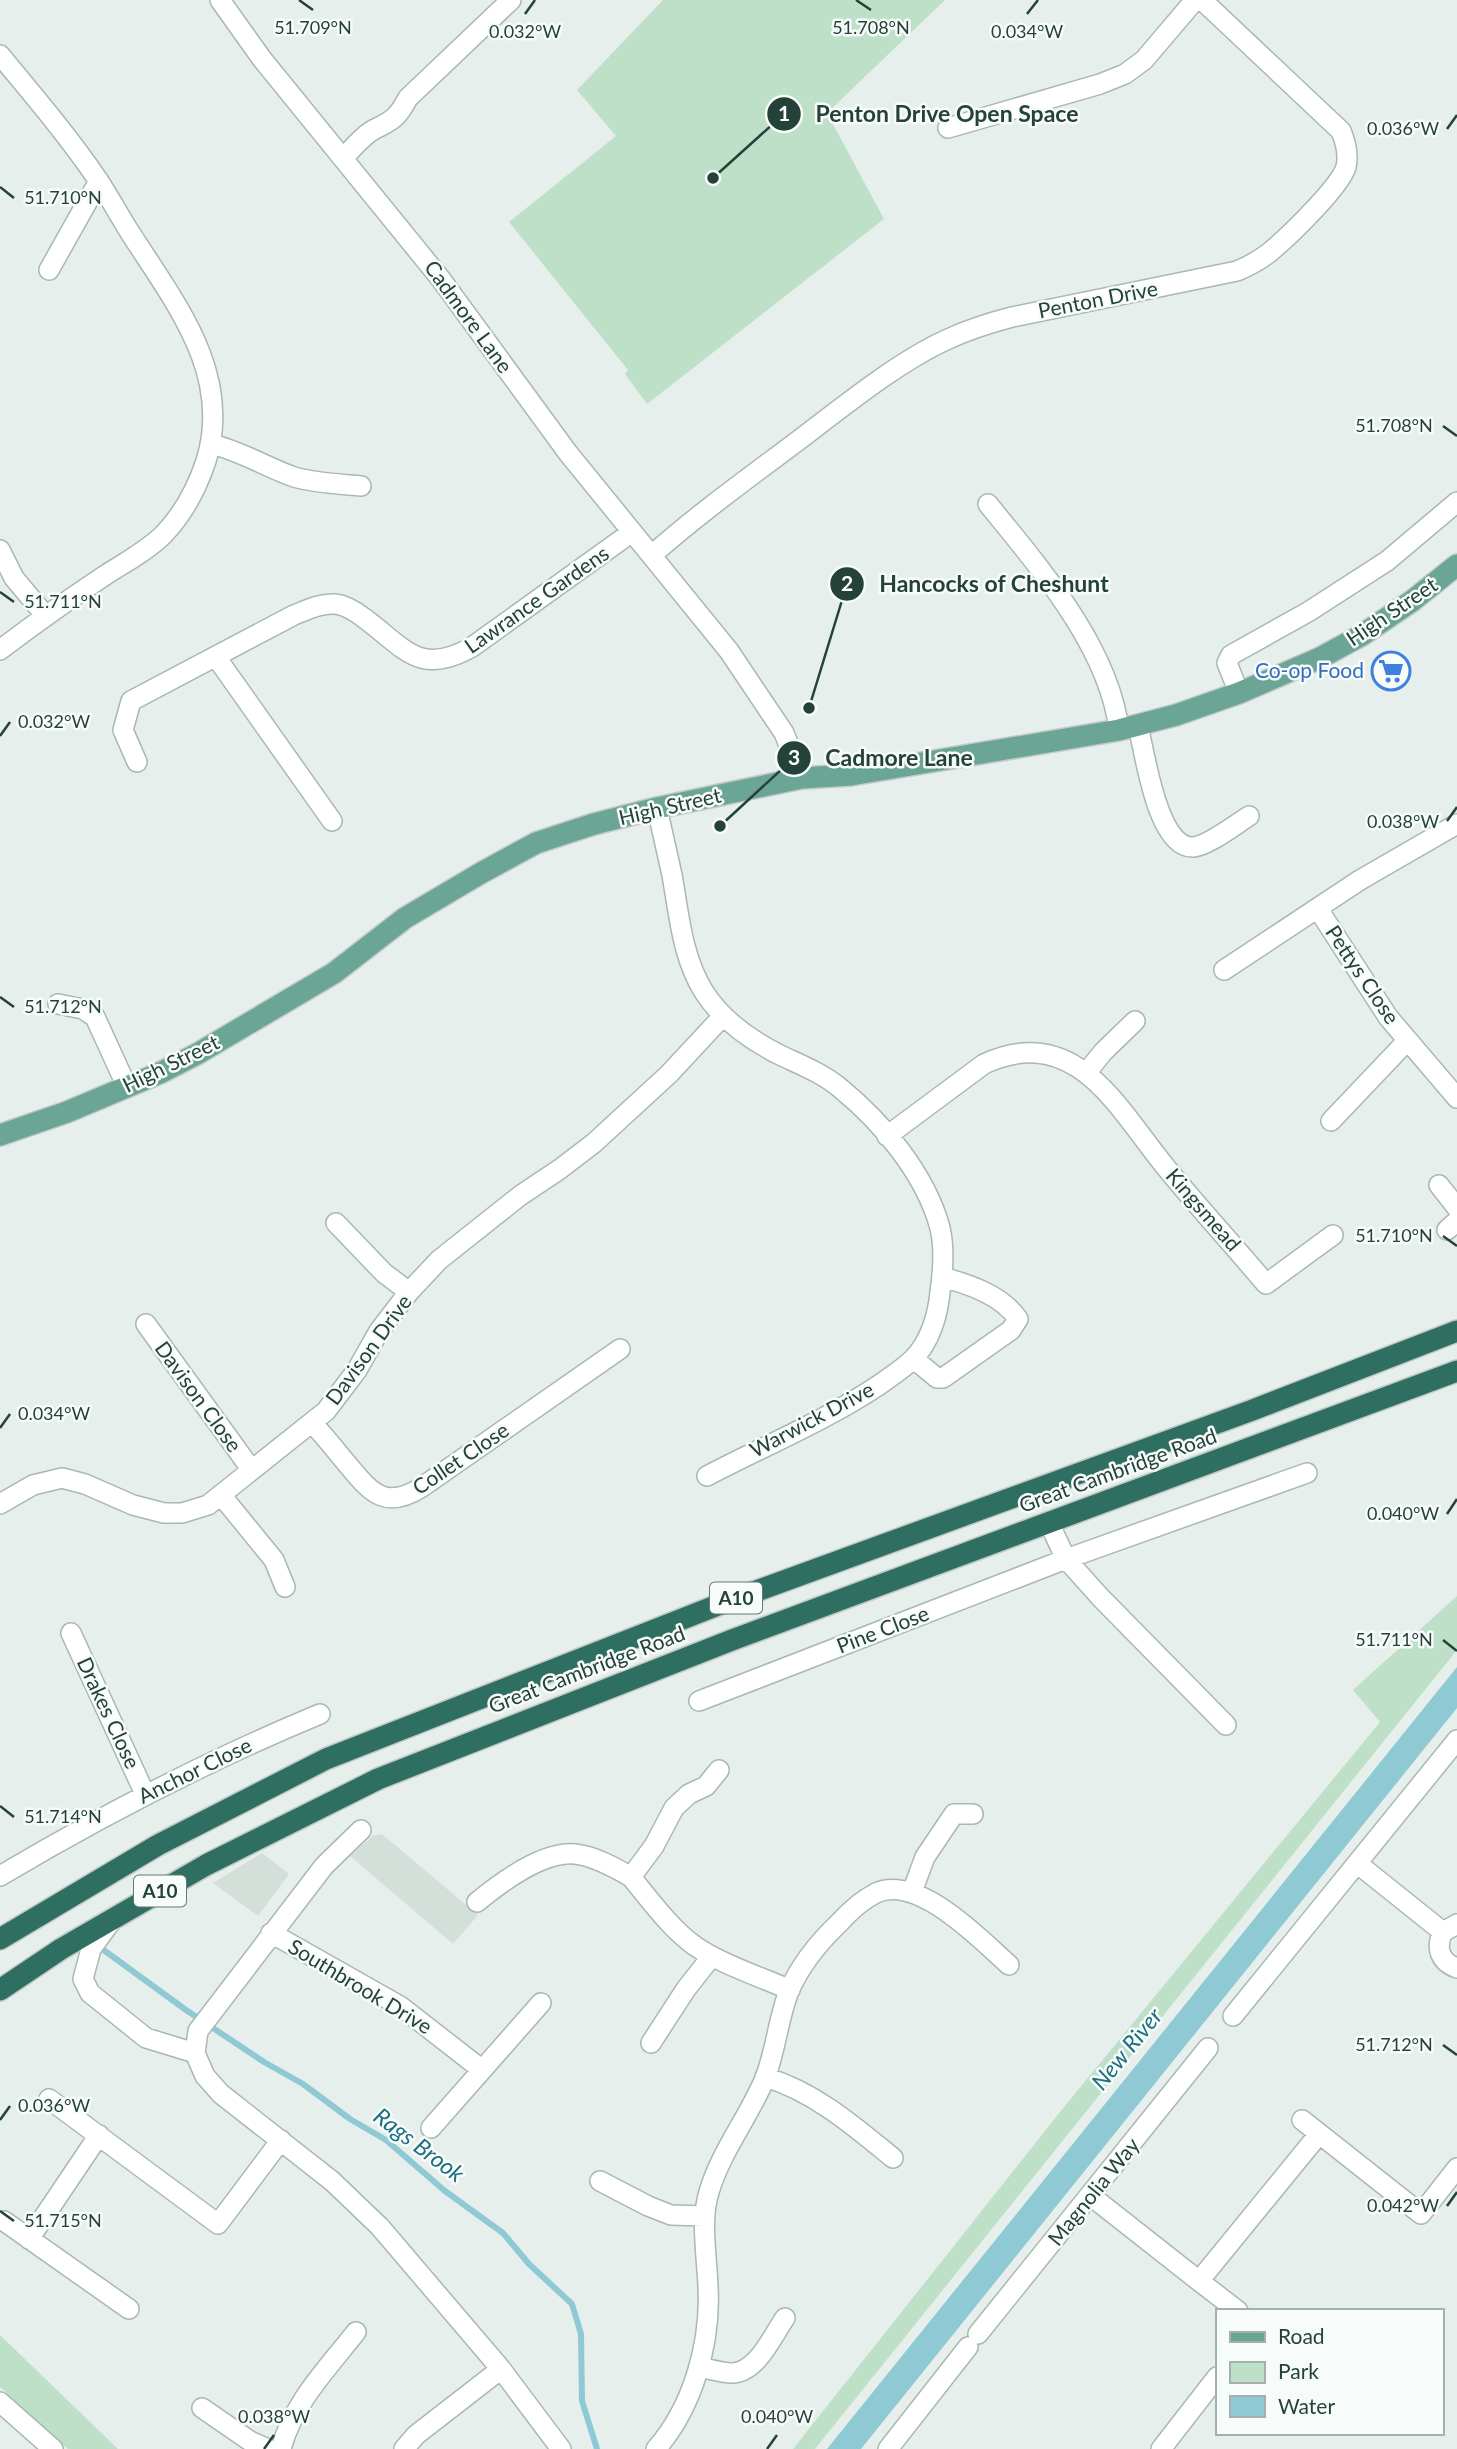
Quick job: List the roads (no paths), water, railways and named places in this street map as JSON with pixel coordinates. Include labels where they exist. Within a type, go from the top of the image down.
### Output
[{"type":"highway","name":"Great Cambridge Road","points":[[0,1938],[158,1845],[326,1759],[718,1605],[1250,1411],[1457,1331]]},
{"type":"highway","name":"Great Cambridge Road","points":[[0,1990],[61,1949],[206,1865],[378,1779],[656,1669],[1457,1371]]},
{"type":"main road","name":"High Street","points":[[0,1135],[67,1112],[197,1054],[334,973],[405,918],[536,843],[594,824],[657,808],[802,778],[851,775],[1129,728],[1239,693],[1320,658],[1362,635],[1412,601],[1457,565]]},
{"type":"street","name":"Cadmore Lane","points":[[220,0],[262,59],[440,278],[561,443],[729,651],[784,733],[802,778]]},
{"type":"street","points":[[344,157],[376,128],[386,125],[401,110],[408,98],[511,0]]},
{"type":"street","points":[[948,128],[1100,84],[1125,74],[1144,60],[1195,0]]},
{"type":"street","name":"Penton Drive","points":[[652,555],[841,408],[944,340],[975,327],[1012,317],[1237,271],[1269,252],[1332,190],[1343,175],[1348,157],[1345,140],[1340,131],[1202,0]]},
{"type":"street","points":[[0,55],[46,109],[99,181],[193,332],[205,361],[213,404],[211,444],[191,497],[163,535],[148,548],[45,615],[0,650]]},
{"type":"street","points":[[49,270],[99,181]]},
{"type":"street","points":[[211,444],[232,449],[293,476],[361,486]]},
{"type":"street","points":[[1239,693],[1227,663],[1231,655],[1308,612],[1387,561],[1457,502]]},
{"type":"street","points":[[988,504],[1054,590],[1089,645],[1129,728],[1165,825],[1175,841],[1192,847],[1208,841],[1249,816]]},
{"type":"street","name":"Lawrance Gardens","points":[[137,762],[123,730],[131,701],[294,615],[317,606],[335,604],[351,608],[418,659],[438,661],[457,656],[632,532]]},
{"type":"street","points":[[0,550],[14,578],[45,615]]},
{"type":"street","points":[[216,657],[332,821]]},
{"type":"street","name":"Warwick Drive","points":[[657,808],[688,958],[704,992],[723,1016],[760,1044],[825,1077],[862,1106],[906,1159],[932,1206],[942,1244],[939,1305],[929,1335],[914,1359],[843,1408],[706,1476]]},
{"type":"street","name":"Pettys Close","points":[[1224,970],[1360,880],[1457,824]]},
{"type":"street","name":"Pettys Close","points":[[1318,909],[1388,1017],[1457,1098]]},
{"type":"street","points":[[58,1004],[83,1009],[95,1017],[127,1087]]},
{"type":"street","name":"Davison Drive","points":[[0,1504],[33,1485],[62,1478],[85,1484],[133,1505],[164,1513],[182,1513],[208,1505],[312,1423],[339,1396],[379,1331],[439,1260],[521,1195],[560,1170],[630,1112],[697,1046],[723,1016]]},
{"type":"street","points":[[1087,1072],[1135,1021]]},
{"type":"street","name":"Pettys Close","points":[[1331,1121],[1407,1041]]},
{"type":"street","name":"Kingsmead","points":[[887,1136],[968,1075],[996,1059],[1021,1054],[1048,1055],[1087,1072],[1121,1106],[1166,1168],[1266,1284],[1333,1235]]},
{"type":"street","points":[[1439,1185],[1457,1208]]},
{"type":"street","points":[[337,1223],[384,1273],[409,1293]]},
{"type":"street","points":[[914,1359],[937,1378],[943,1378],[1011,1330],[1018,1319],[1013,1312],[988,1294],[963,1282],[942,1277]]},
{"type":"street","name":"Davison Close","points":[[146,1324],[251,1469]]},
{"type":"street","name":"Collet Close","points":[[312,1423],[370,1490],[388,1498],[402,1498],[428,1483],[620,1349]]},
{"type":"street","name":"Pine Close","points":[[699,1701],[1066,1559],[1307,1473]]},
{"type":"street","points":[[221,1495],[274,1560],[285,1587]]},
{"type":"street","points":[[1049,1523],[1066,1559],[1226,1726]]},
{"type":"street","name":"Drakes Close","points":[[71,1633],[145,1794]]},
{"type":"street","name":"Anchor Close","points":[[0,1876],[145,1794],[261,1738],[320,1714]]},
{"type":"street","points":[[1233,2016],[1457,1741]]},
{"type":"street","points":[[631,1877],[654,1846],[674,1808],[689,1794],[706,1786],[719,1770]]},
{"type":"street","points":[[912,1892],[925,1857],[954,1814],[973,1814]]},
{"type":"street","name":"Southbrook Drive","points":[[194,2053],[198,2031],[212,2011],[324,1866],[361,1829]]},
{"type":"street","points":[[477,1902],[508,1877],[561,1855],[574,1854],[590,1858],[631,1877],[681,1934],[712,1956],[790,1990]]},
{"type":"street","points":[[1358,1864],[1450,1928],[1439,1947],[1440,1954],[1444,1961],[1457,1968]]},
{"type":"street","points":[[656,2449],[676,2422],[688,2399],[699,2367],[709,2302],[705,2216],[709,2192],[765,2077],[790,1990],[824,1938],[855,1907],[874,1894],[884,1891],[912,1892],[976,1935],[1009,1965]]},
{"type":"street","points":[[114,1918],[91,1949],[83,1979],[90,1993],[146,2038],[194,2053],[205,2076],[221,2094],[332,2181],[380,2227],[501,2369],[561,2449]]},
{"type":"street","name":"Southbrook Drive","points":[[271,1933],[400,2006],[481,2069]]},
{"type":"street","points":[[651,2043],[686,1989],[712,1956]]},
{"type":"street","points":[[430,2128],[541,2003]]},
{"type":"street","name":"Magnolia Way","points":[[888,2449],[1209,2048]]},
{"type":"street","points":[[765,2077],[787,2083],[823,2104],[893,2158]]},
{"type":"street","points":[[49,2099],[218,2224],[281,2140]]},
{"type":"street","points":[[1302,2120],[1421,2214],[1457,2168]]},
{"type":"street","points":[[1199,2281],[1319,2134]]},
{"type":"street","points":[[29,2239],[99,2135]]},
{"type":"street","points":[[600,2181],[671,2216],[705,2216]]},
{"type":"street","points":[[1091,2196],[1235,2309]]},
{"type":"street","points":[[4,2221],[129,2309]]},
{"type":"street","points":[[699,2367],[732,2373],[747,2368],[755,2361],[785,2318]]},
{"type":"street","points":[[281,2449],[299,2406],[356,2332]]},
{"type":"street","points":[[404,2449],[416,2435],[501,2369]]},
{"type":"street","points":[[1161,2449],[1216,2378]]},
{"type":"street","points":[[0,2402],[53,2449]]},
{"type":"street","points":[[202,2408],[250,2441],[268,2449]]},
{"type":"water","points":[[1457,1667],[1457,1708],[861,2449],[827,2449]]},
{"type":"waterway","name":"Rags Brook","points":[[105,1951],[186,2010],[386,2140],[445,2191],[503,2233],[529,2264],[572,2304],[581,2334],[582,2401],[597,2449]]},
{"type":"place","name":"Penton Drive Open Space","points":[[713,178]]},
{"type":"place","name":"Co-op Food","points":[[1391,671]]},
{"type":"place","name":"Hancocks of Cheshunt","points":[[809,708]]},
{"type":"place","name":"Cadmore Lane","points":[[720,826]]},
{"type":"water label","name":"New River","points":[[1127,2049]]}]
